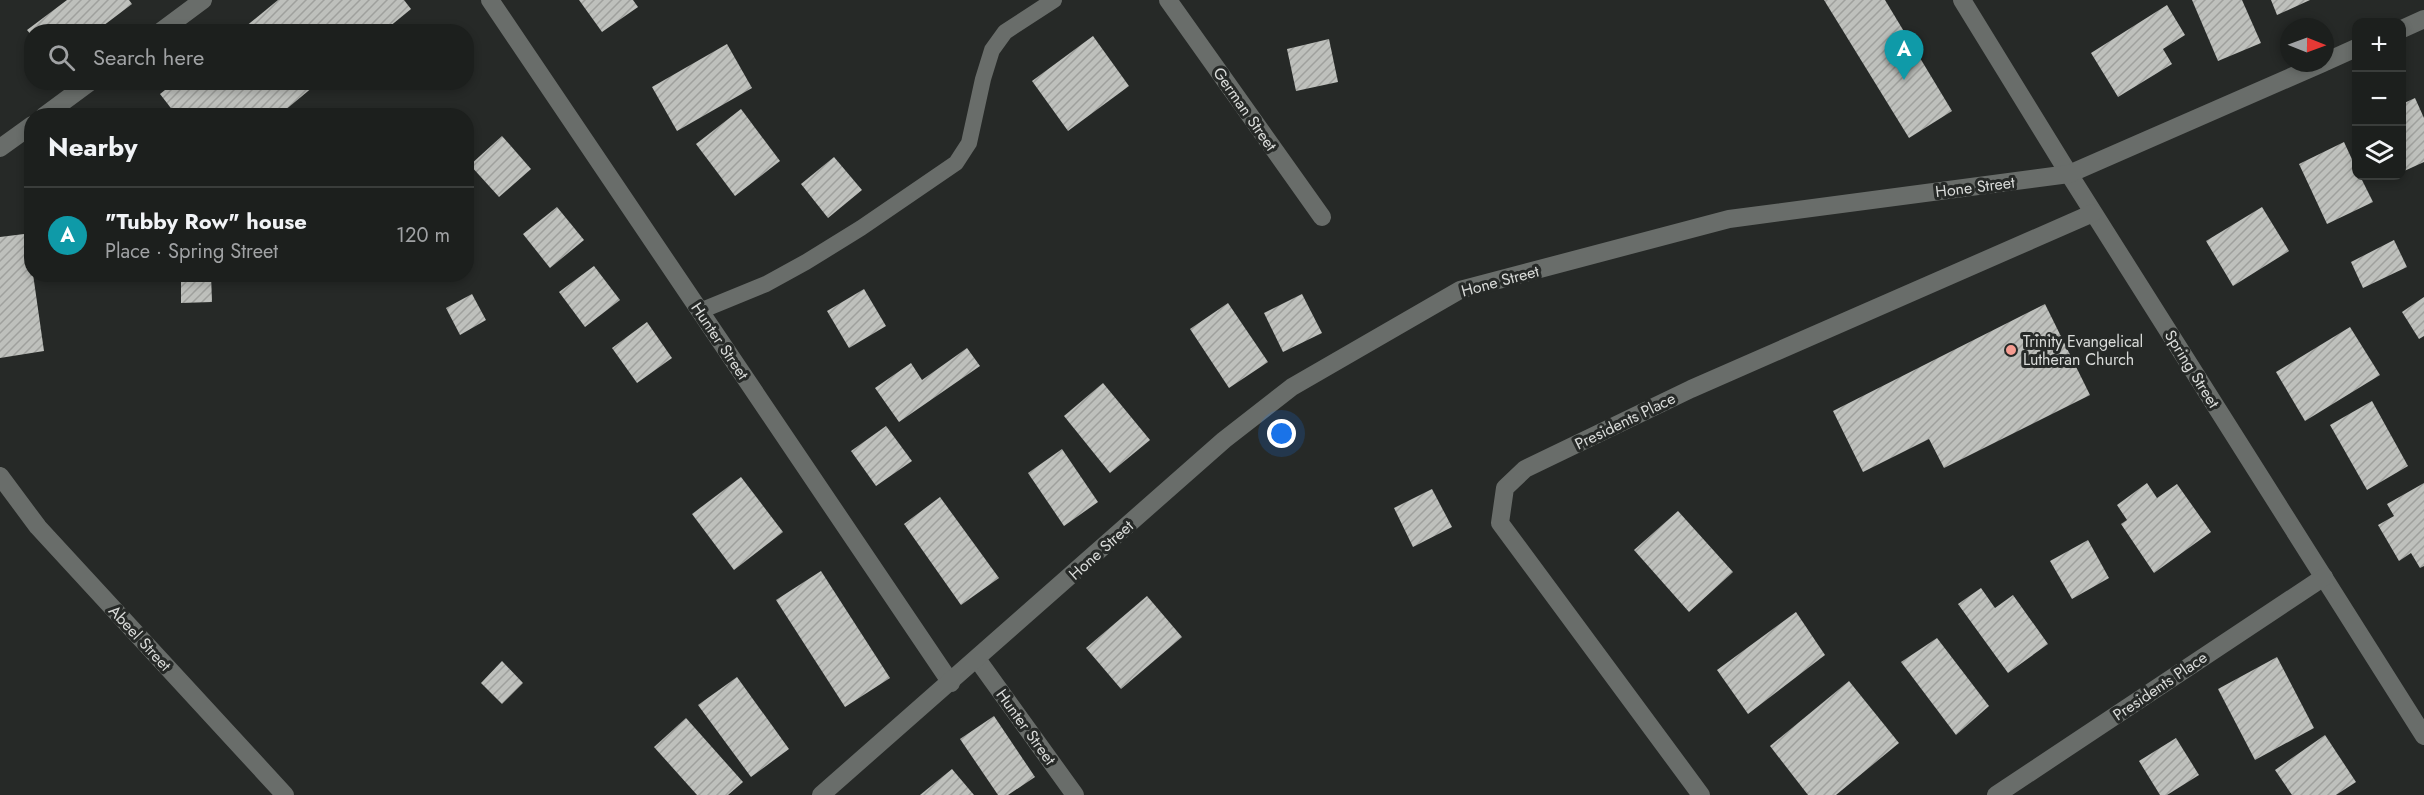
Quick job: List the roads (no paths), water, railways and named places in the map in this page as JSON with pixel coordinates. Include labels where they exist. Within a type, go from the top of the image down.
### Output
[{"type":"street","points":[[171,24],[203,0]]},
{"type":"street","name":"Hunter Street","points":[[490,0],[951,682]]},
{"type":"street","name":"German Street","points":[[1168,0],[1322,217]]},
{"type":"street","name":"Spring Street","points":[[1962,0],[2093,213],[2424,736]]},
{"type":"street","points":[[2406,27],[2424,19]]},
{"type":"street","name":"Hone Street","points":[[2334,58],[2352,50]]},
{"type":"street","name":"Hone Street","points":[[821,795],[1224,440],[1293,387],[1460,290],[1729,219],[2069,174],[2303,72]]},
{"type":"street","points":[[55,108],[79,90]]},
{"type":"street","points":[[0,148],[24,131]]},
{"type":"street","name":"Presidents Place","points":[[1701,795],[1500,523],[1505,488],[1525,469],[1691,389],[2093,213]]},
{"type":"street","name":"Abeel Street","points":[[0,476],[38,527],[285,795]]},
{"type":"street","name":"Presidents Place","points":[[1996,795],[2324,577]]},
{"type":"street","name":"Hunter Street","points":[[977,659],[1075,795]]},
{"type":"lane","points":[[700,311],[766,284],[806,262],[861,228],[956,163],[969,143],[992,50],[1005,32],[1054,0]]},
{"type":"place","name":"\"Tubby Row\" house","points":[[1904,80]]},
{"type":"place","name":"Trinity Evangelical Lutheran Church","points":[[2011,350]]}]
